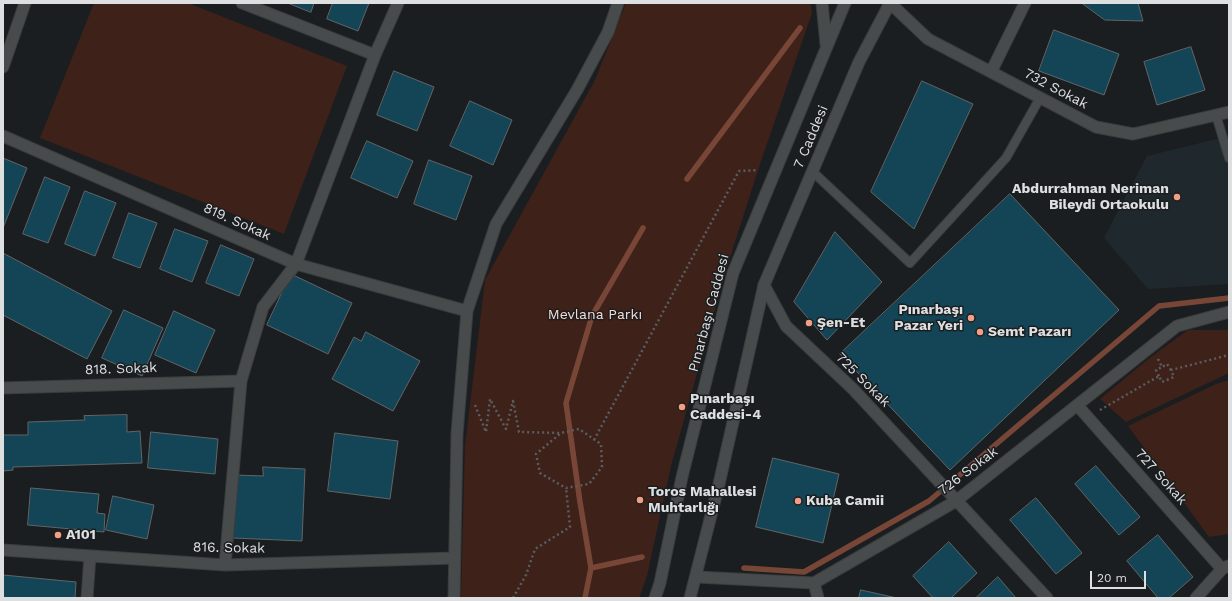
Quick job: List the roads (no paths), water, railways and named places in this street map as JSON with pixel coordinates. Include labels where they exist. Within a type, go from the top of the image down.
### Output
[{"type":"street","points":[[3,67],[25,3]]},
{"type":"street","points":[[242,3],[375,55]]},
{"type":"street","points":[[225,565],[240,381],[263,307],[296,264],[375,55],[398,3]]},
{"type":"street","points":[[454,598],[456,434],[467,311],[496,224],[577,90],[608,32],[618,3]]},
{"type":"street","points":[[822,3],[826,48]]},
{"type":"street","name":"Pınarbaşı Caddesi","points":[[655,598],[660,583],[682,477],[733,272],[845,3]]},
{"type":"street","name":"732 Sokak","points":[[890,3],[928,39],[1096,127],[1133,134],[1229,112]]},
{"type":"street","name":"7 Caddesi","points":[[764,285],[860,62],[890,3]]},
{"type":"street","points":[[991,72],[1025,3]]},
{"type":"street","name":"819. Sokak","points":[[3,136],[296,264],[467,311]]},
{"type":"street","points":[[690,598],[697,577],[720,484],[764,285]]},
{"type":"street","name":"725 Sokak","points":[[764,285],[786,326],[853,389],[1047,598]]},
{"type":"street","name":"726 Sokak","points":[[814,583],[956,501],[1176,326],[1229,312]]},
{"type":"street","name":"818. Sokak","points":[[3,388],[240,381]]},
{"type":"street","name":"727 Sokak","points":[[1077,405],[1226,568]]},
{"type":"street","name":"816. Sokak","points":[[3,550],[225,565],[455,558]]},
{"type":"street","points":[[87,598],[90,556]]},
{"type":"street","points":[[1196,598],[1226,568]]},
{"type":"street","points":[[697,577],[814,583],[818,598]]},
{"type":"lane","points":[[813,172],[910,263],[1006,158],[1040,98]]},
{"type":"lane","points":[[1216,116],[1229,158]]},
{"type":"waterway","points":[[687,179],[800,28]]},
{"type":"waterway","points":[[585,598],[591,568],[566,403],[592,316],[643,228]]},
{"type":"waterway","points":[[744,568],[804,572],[929,501],[1159,306],[1229,298]]},
{"type":"waterway","points":[[591,568],[642,557]]},
{"type":"place","name":"Abdurrahman Neriman Bileydi Ortaokulu","points":[[1177,197]]},
{"type":"place","name":"Pınarbaşı Pazar Yeri","points":[[971,318]]},
{"type":"place","name":"Şen-Et","points":[[809,323]]},
{"type":"place","name":"Semt Pazarı","points":[[980,332]]},
{"type":"place","name":"Pınarbaşı Caddesi-4","points":[[682,407]]},
{"type":"place","name":"Toros Mahallesi Muhtarlığı","points":[[640,500]]},
{"type":"place","name":"Kuba Camii","points":[[798,501]]},
{"type":"place","name":"A101","points":[[58,535]]},
{"type":"park label","name":"Mevlana Parkı","points":[[595,315]]}]
